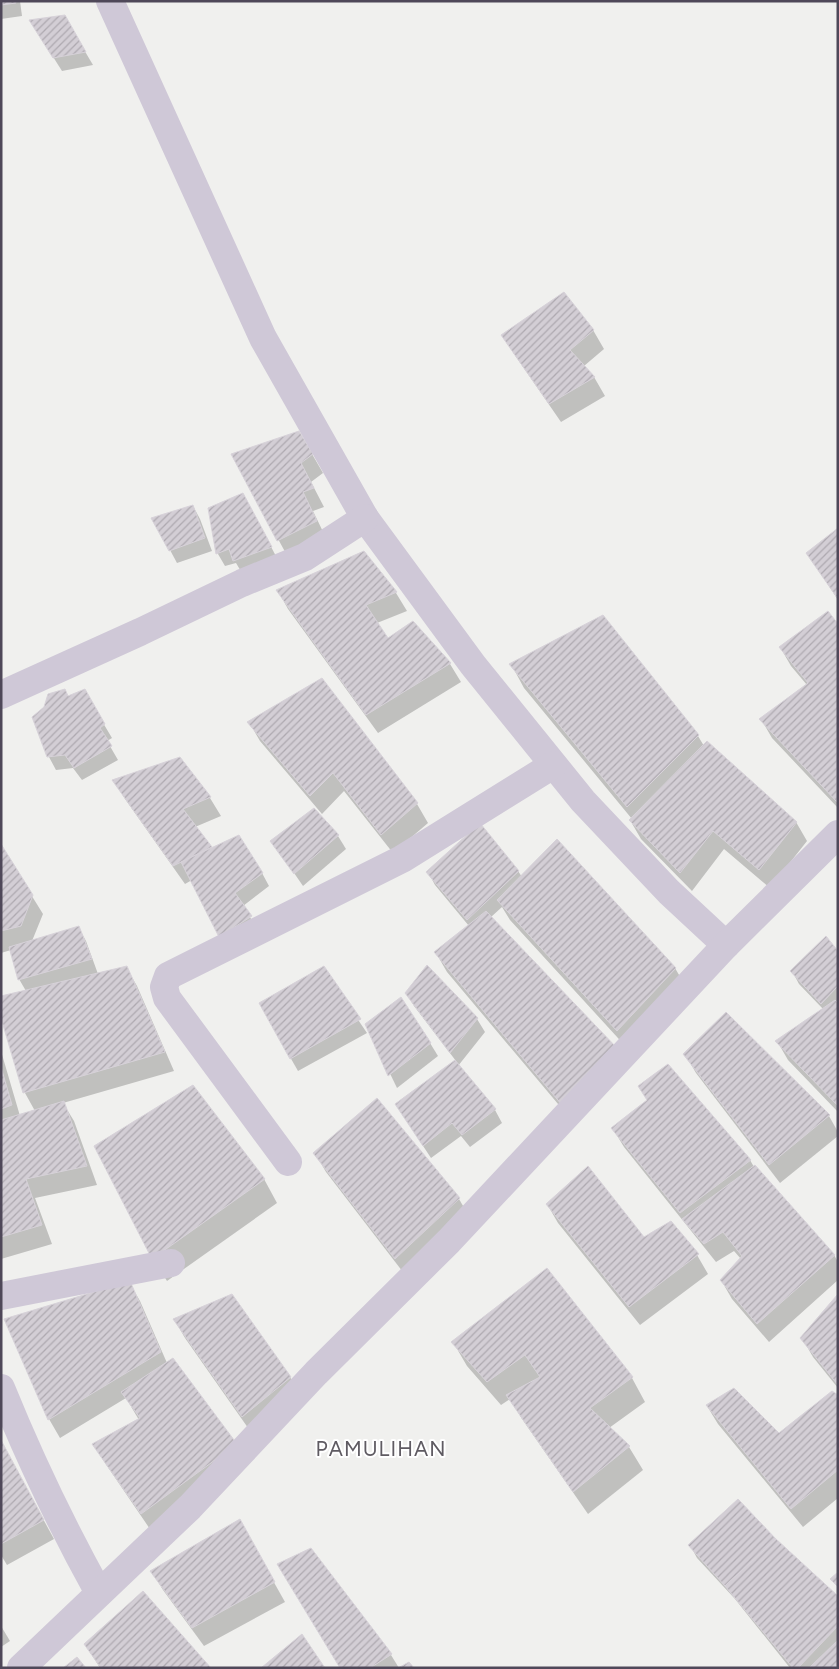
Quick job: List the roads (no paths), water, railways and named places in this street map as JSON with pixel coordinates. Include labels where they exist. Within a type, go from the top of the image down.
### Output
[{"type":"street","points":[[110,1],[263,338],[365,518],[473,665],[583,801],[663,885],[726,945]]},
{"type":"street","points":[[1,695],[140,632],[242,582],[305,557],[365,518]]},
{"type":"street","points":[[288,1162],[167,998],[164,986],[168,976],[402,859],[553,765]]},
{"type":"street","points":[[21,1668],[190,1507],[316,1373],[449,1241],[726,945],[838,834]]},
{"type":"street","points":[[1,1296],[171,1263]]},
{"type":"street","points":[[1,1388],[7,1417],[100,1593]]},
{"type":"district","name":"PAMULIHAN","points":[[381,1448]]}]
